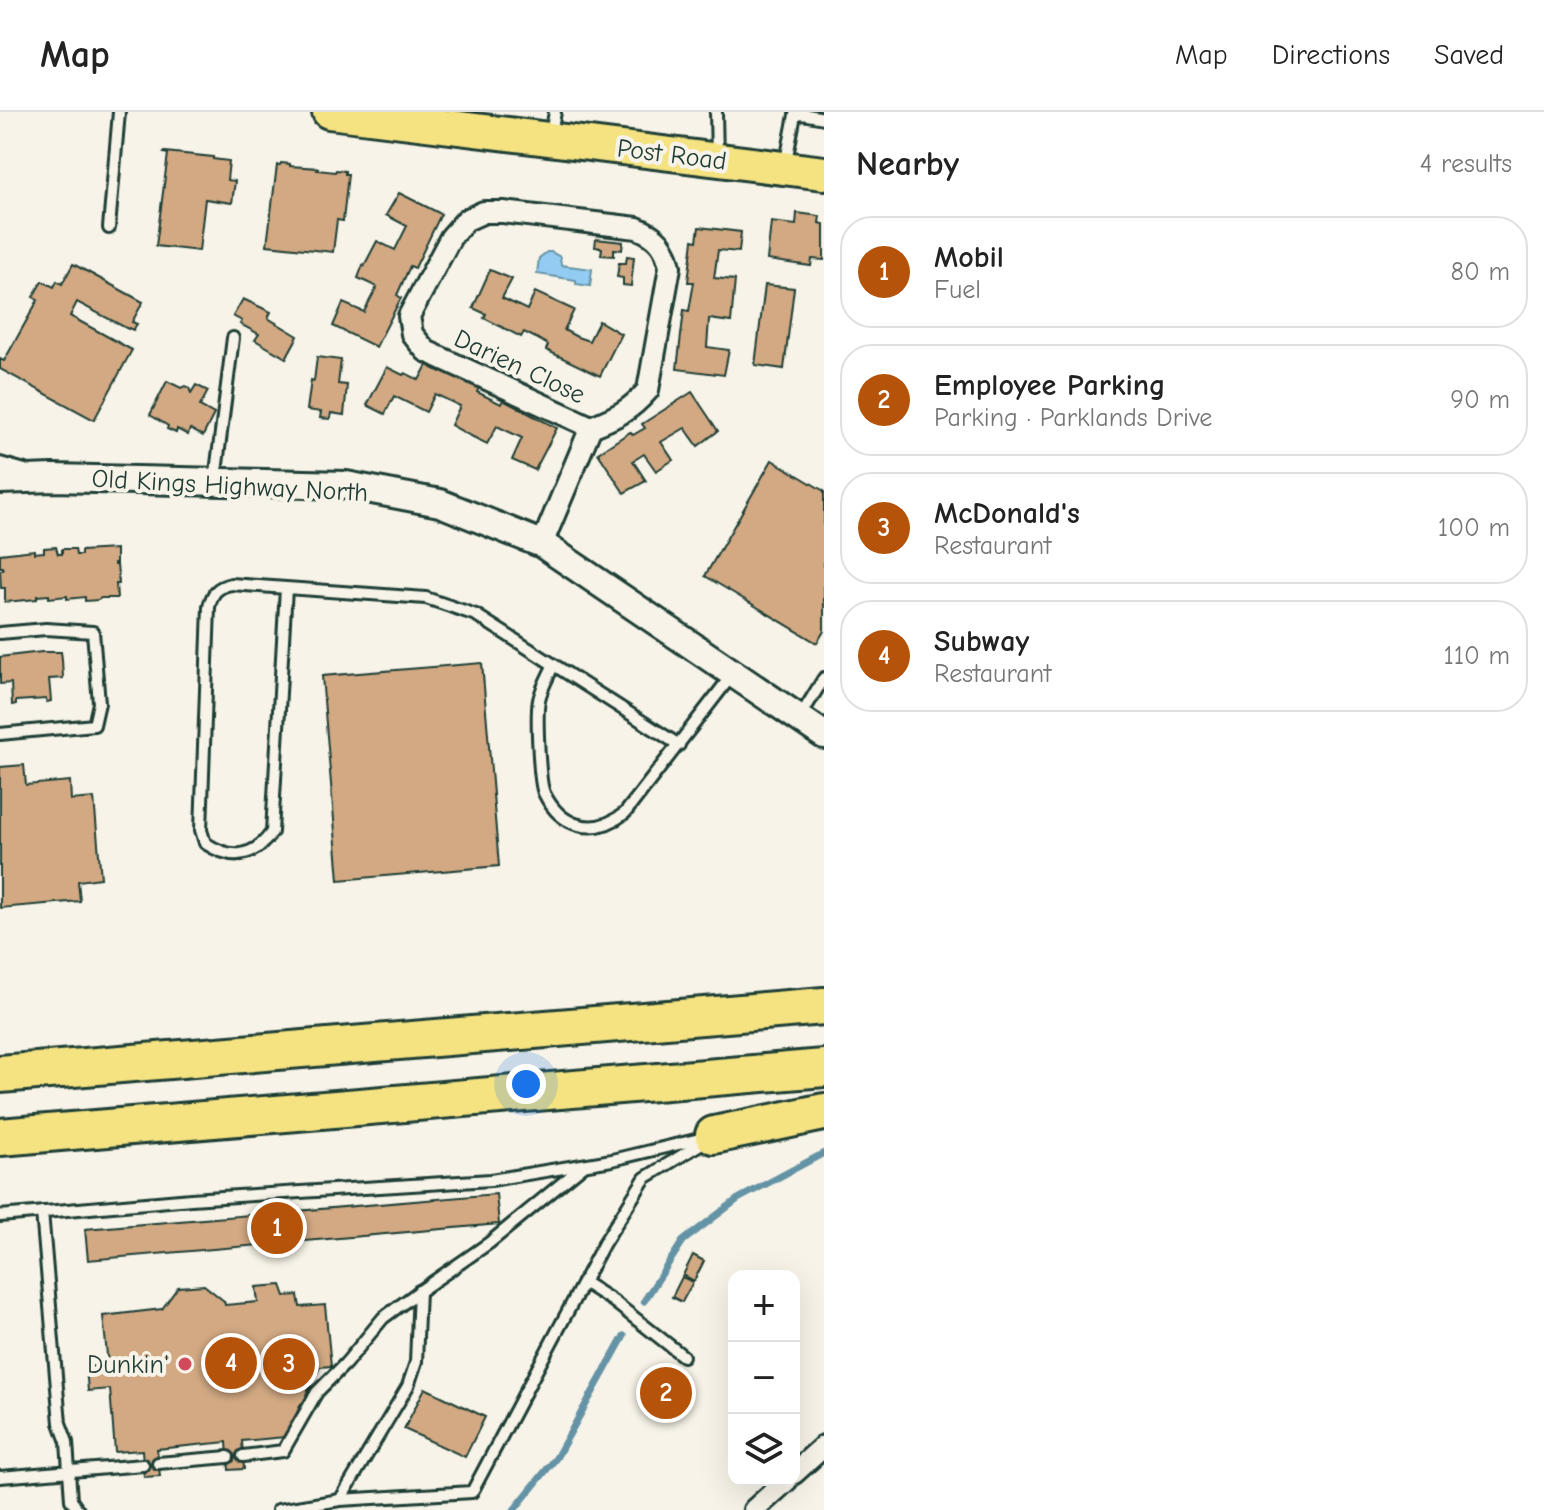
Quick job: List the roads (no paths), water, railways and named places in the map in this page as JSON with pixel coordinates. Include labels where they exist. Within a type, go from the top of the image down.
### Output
[{"type":"highway","points":[[0,1074],[824,1006]]},
{"type":"highway","points":[[0,1137],[824,1068]]},
{"type":"highway","points":[[714,1135],[824,1112]]},
{"type":"main road","name":"Post Road","points":[[339,113],[552,125],[717,160],[824,173]]},
{"type":"street","name":"Darien Close","points":[[542,544],[591,427],[636,405],[648,390],[670,267],[667,253],[659,241],[637,228],[503,212],[484,212],[466,220],[451,237],[409,316],[412,334],[426,351],[591,427]]},
{"type":"street","name":"Old Kings Highway North","points":[[0,480],[215,480],[346,485],[440,503],[542,544],[824,735]]},
{"type":"street","points":[[800,1468],[824,1446]]},
{"type":"street","points":[[754,1510],[780,1486]]},
{"type":"lane","points":[[109,228],[119,112]]},
{"type":"lane","points":[[716,112],[717,160]]},
{"type":"lane","points":[[784,168],[795,115],[824,118]]},
{"type":"lane","points":[[215,480],[233,338]]},
{"type":"lane","points":[[0,463],[53,478]]},
{"type":"lane","points":[[286,588],[272,832],[263,845],[250,852],[232,855],[215,849],[205,843],[201,830],[211,598],[214,591],[222,586],[231,584],[426,598],[476,615],[679,745]]},
{"type":"lane","points":[[0,633],[46,629],[93,632],[99,703],[94,725],[0,734]]},
{"type":"lane","points":[[553,666],[539,698],[537,717],[542,790],[565,820],[583,827],[599,827],[614,822],[625,813],[733,673]]},
{"type":"lane","points":[[799,718],[824,678]]},
{"type":"lane","points":[[0,1216],[191,1199],[491,1180],[584,1164],[714,1135]]},
{"type":"lane","points":[[278,1510],[340,1500],[472,1492],[604,1243],[645,1178],[714,1135]]},
{"type":"lane","points":[[243,1456],[283,1451],[317,1392],[383,1318],[489,1243],[584,1164]]},
{"type":"lane","points":[[42,1212],[60,1423],[67,1442],[71,1500],[78,1510]]},
{"type":"lane","points":[[583,1282],[613,1301],[683,1356]]},
{"type":"lane","points":[[340,1500],[408,1386],[416,1362],[419,1291]]},
{"type":"lane","points":[[158,1463],[228,1457]]},
{"type":"lane","points":[[0,1477],[143,1465]]},
{"type":"water","points":[[547,252],[560,257],[561,265],[592,269],[590,286],[576,284],[576,280],[537,274],[539,258]]},
{"type":"waterway","points":[[644,1301],[683,1241],[738,1199],[824,1153]]},
{"type":"waterway","points":[[514,1510],[556,1458],[624,1336]]},
{"type":"place","name":"Mobil","points":[[277,1228]]},
{"type":"place","name":"Subway","points":[[231,1363]]},
{"type":"place","name":"Dunkin'","points":[[185,1364]]},
{"type":"place","name":"McDonald's","points":[[289,1364]]},
{"type":"place","name":"Employee Parking","points":[[666,1393]]}]
